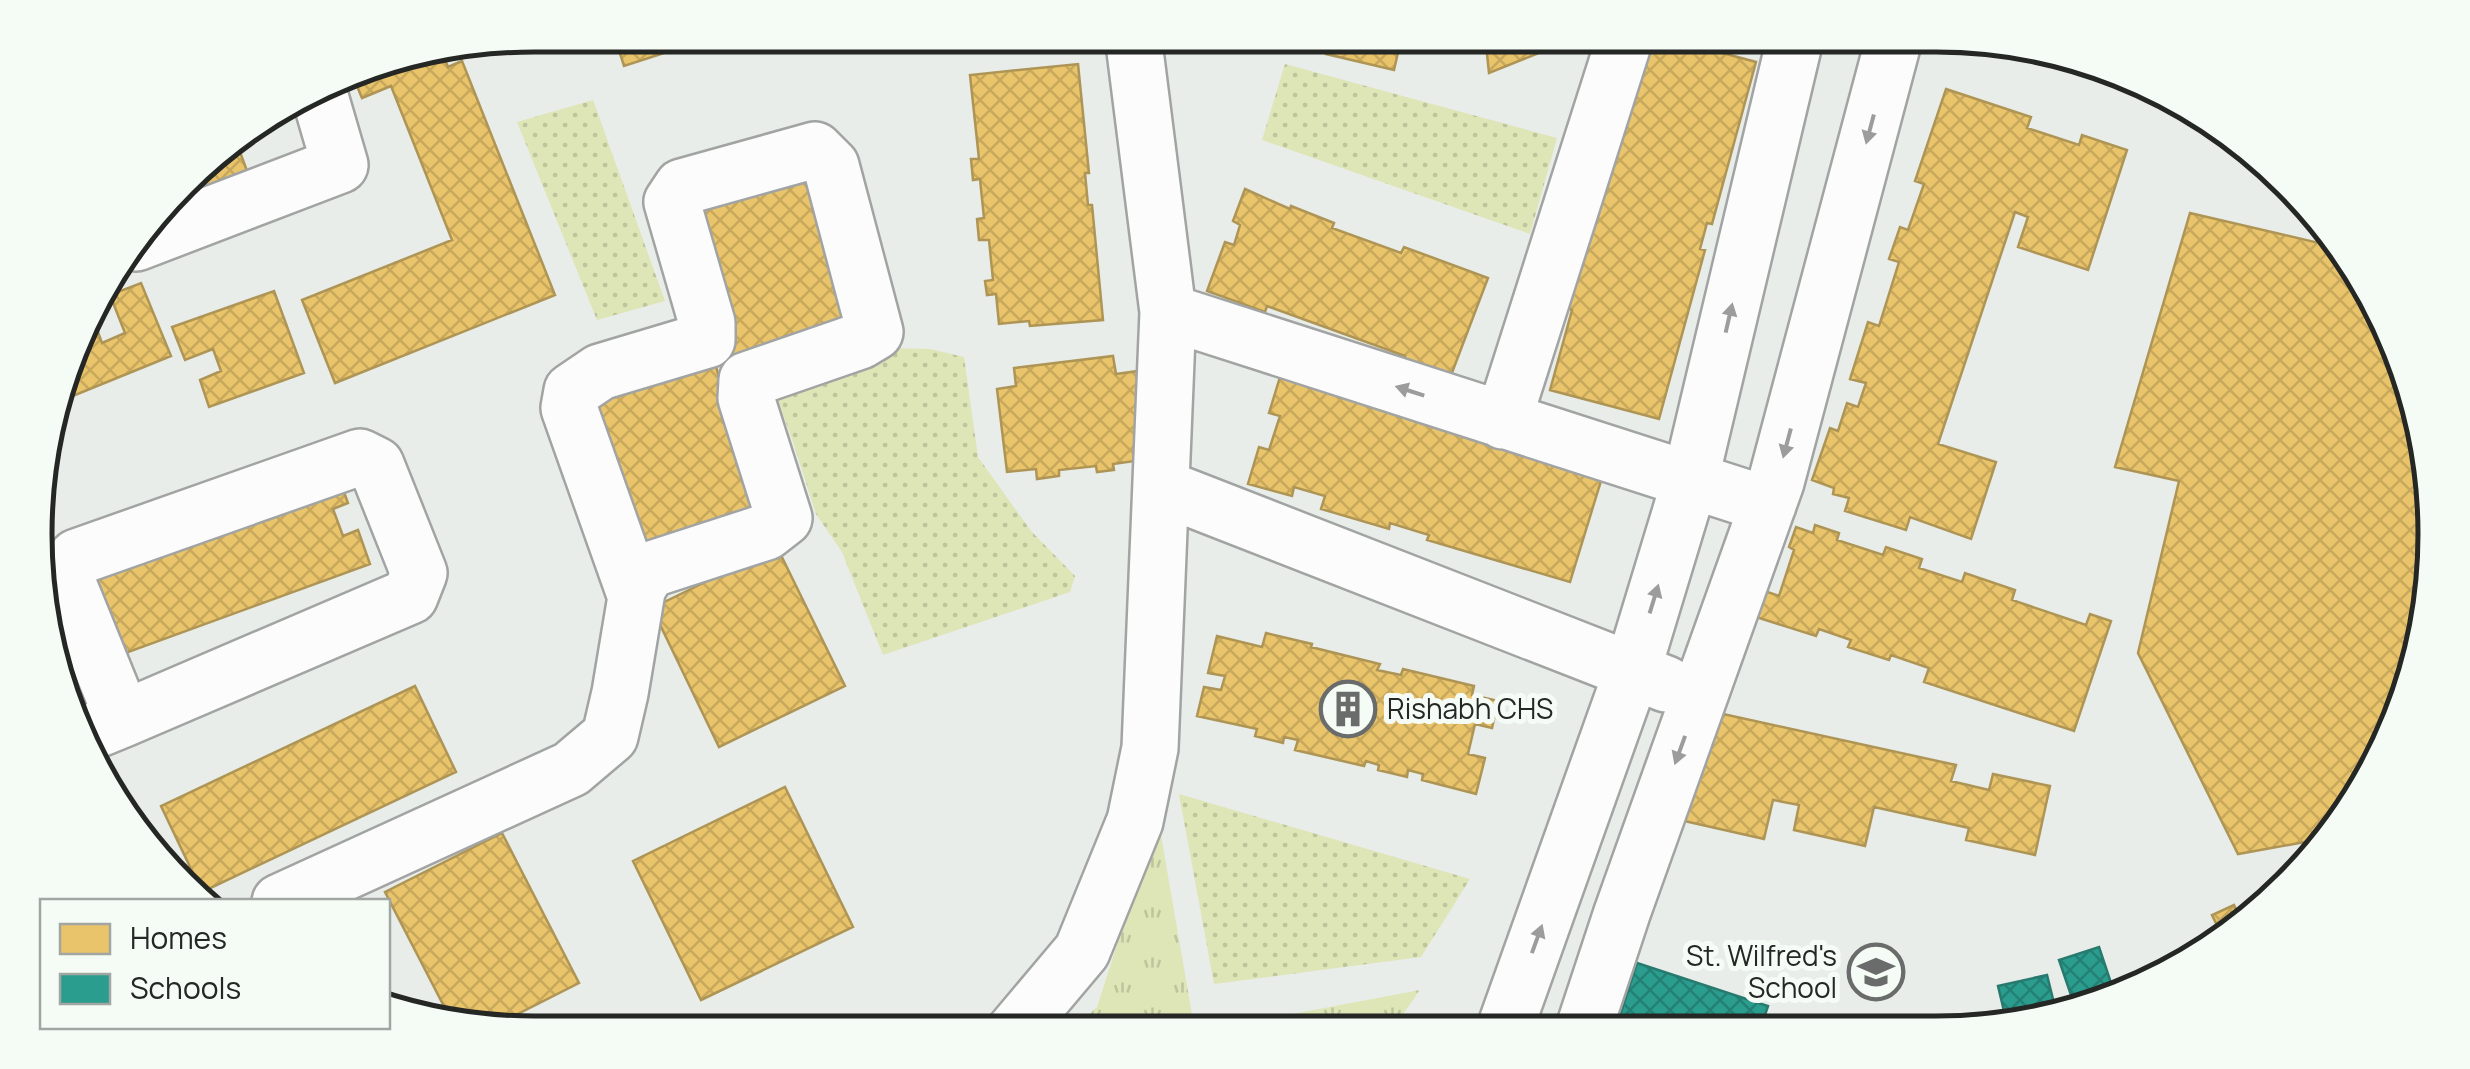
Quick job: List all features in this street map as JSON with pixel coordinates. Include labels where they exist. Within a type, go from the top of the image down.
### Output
[{"type":"street","points":[[1027,1016],[1082,951],[1135,820],[1150,748],[1168,312],[1135,52]]},
{"type":"street","points":[[1503,421],[1620,52]]},
{"type":"street","points":[[1509,1016],[1632,672],[1690,482],[1792,52]]},
{"type":"street","points":[[1588,1016],[1776,482],[1890,52]]},
{"type":"street","points":[[157,235],[340,164],[322,102]]},
{"type":"street","points":[[287,899],[571,769],[610,736],[620,693],[638,586],[649,570],[766,532],[784,518],[746,398],[747,380],[860,341],[874,332],[832,166],[815,150],[682,187],[672,202],[707,324],[707,340],[600,372],[572,391],[570,408],[636,597]]},
{"type":"street","points":[[1168,312],[1768,505]]},
{"type":"street","points":[[360,457],[376,465],[419,574],[410,596],[103,727],[65,576],[77,558],[360,457]]},
{"type":"street","points":[[1160,487],[1700,696]]},
{"type":"green space","points":[[1285,64],[1557,138],[1530,234],[1262,140]]},
{"type":"green space","points":[[593,100],[665,301],[597,320],[517,122]]},
{"type":"green space","points":[[881,348],[930,349],[964,357],[978,457],[1031,531],[1075,576],[1070,592],[883,655],[842,552],[816,514],[771,383]]},
{"type":"green space","points":[[1179,794],[1470,879],[1421,957],[1214,984]]},
{"type":"green space","points":[[1158,818],[1192,1016],[1087,1016],[1097,1007]]},
{"type":"green space","points":[[1420,990],[1402,1016],[1282,1016]]},
{"type":"building: Homes","points":[[619,52],[667,52],[624,66]]},
{"type":"building: Homes","points":[[1326,52],[1398,52],[1394,70]]},
{"type":"building: Homes","points":[[1487,52],[1542,52],[1489,73]]},
{"type":"building: Homes","points":[[1641,52],[1719,52],[1756,62],[1712,224],[1707,223],[1700,249],[1705,250],[1659,419],[1550,390],[1572,310],[1566,308],[1587,229],[1593,229]]},
{"type":"building: Homes","points":[[446,61],[448,67],[462,61],[555,295],[335,383],[302,300],[452,240],[391,86],[362,98],[357,86],[410,69]]},
{"type":"building: Homes","points":[[1078,64],[1089,173],[1085,173],[1088,205],[1092,205],[1103,320],[1030,326],[1029,321],[999,324],[996,294],[987,295],[985,281],[993,280],[989,240],[979,240],[977,219],[984,218],[980,179],[973,180],[971,159],[979,159],[970,75]]},
{"type":"building: Homes","points":[[1946,89],[2031,117],[2027,128],[2079,145],[2082,135],[2127,150],[2088,270],[2018,247],[2028,217],[2015,212],[1938,444],[1996,462],[1971,539],[1910,517],[1906,530],[1845,511],[1849,498],[1833,494],[1834,488],[1812,480],[1830,428],[1838,431],[1847,403],[1858,407],[1866,383],[1850,379],[1868,322],[1879,326],[1899,262],[1889,259],[1900,227],[1908,230],[1924,184],[1915,181]]},
{"type":"building: Homes","points":[[240,153],[250,179],[188,200]]},
{"type":"building: Homes","points":[[812,163],[861,327],[734,365],[685,200]]},
{"type":"building: Homes","points":[[1245,189],[1334,223],[1332,228],[1401,253],[1404,247],[1488,278],[1450,378],[1401,366],[1405,356],[1267,306],[1265,312],[1207,291],[1225,242],[1234,245],[1240,225],[1233,221]]},
{"type":"building: Homes","points":[[2190,213],[2319,243],[2368,321],[2392,380],[2408,440],[2418,534],[2408,629],[2392,689],[2353,776],[2307,842],[2238,854],[2138,653],[2179,481],[2115,467]]},
{"type":"building: Homes","points":[[141,283],[171,356],[73,396],[97,332],[102,343],[125,333],[113,301],[118,292]]},
{"type":"building: Homes","points":[[274,291],[304,373],[209,407],[200,380],[221,371],[213,349],[185,360],[172,327]]},
{"type":"building: Homes","points":[[1113,356],[1116,374],[1138,371],[1149,459],[1113,464],[1114,470],[1097,472],[1096,466],[1059,470],[1059,476],[1037,479],[1036,469],[1007,472],[997,389],[1016,386],[1014,368]]},
{"type":"building: Homes","points":[[716,366],[755,521],[628,553],[589,399]]},
{"type":"building: Homes","points":[[1280,377],[1604,471],[1570,582],[1427,540],[1429,535],[1390,523],[1389,529],[1321,509],[1325,496],[1294,487],[1292,496],[1248,484],[1259,447],[1269,450],[1280,416],[1269,413]]},
{"type":"building: Homes","points":[[337,473],[348,503],[333,509],[343,536],[358,530],[370,564],[112,658],[80,569]]},
{"type":"building: Homes","points":[[1815,525],[1839,533],[1837,540],[1883,555],[1886,547],[1922,559],[1919,568],[1962,582],[1965,573],[2015,590],[2012,600],[2086,625],[2090,614],[2111,621],[2074,731],[1924,682],[1929,668],[1891,655],[1889,660],[1848,647],[1851,640],[1819,629],[1816,636],[1756,617],[1765,591],[1779,596],[1794,550],[1789,547],[1796,527],[1813,533]]},
{"type":"building: Homes","points":[[777,547],[845,686],[719,747],[652,608]]},
{"type":"building: Homes","name":"Rishabh CHS","points":[[1266,633],[1380,664],[1377,670],[1401,675],[1403,669],[1474,686],[1472,695],[1498,701],[1492,728],[1475,724],[1468,754],[1485,758],[1476,794],[1422,780],[1423,774],[1408,770],[1407,777],[1378,770],[1379,765],[1366,761],[1364,766],[1295,750],[1298,740],[1284,737],[1283,743],[1255,736],[1257,729],[1197,716],[1204,687],[1221,690],[1225,676],[1208,673],[1217,636],[1262,647]]},
{"type":"building: Homes","points":[[415,686],[456,772],[209,889],[194,875],[161,806]]},
{"type":"building: Homes","points":[[1705,710],[1956,765],[1951,781],[1989,790],[1993,774],[2050,786],[2035,855],[1966,840],[1969,828],[1874,807],[1865,846],[1794,830],[1799,805],[1773,800],[1764,839],[1680,820]]},
{"type":"building: Homes","points":[[785,787],[853,927],[701,1000],[633,861]]},
{"type":"building: Homes","points":[[502,833],[579,983],[515,1015],[445,1008],[385,892]]},
{"type":"building: Homes","points":[[2234,905],[2236,911],[2217,925],[2212,915]]},
{"type":"building: Schools","points":[[2099,947],[2111,983],[2072,997],[2059,960]]},
{"type":"building: Schools","points":[[1637,963],[1768,1006],[1765,1016],[1620,1016]]},
{"type":"building: Schools","points":[[2047,975],[2054,1001],[2004,1011],[1998,986]]},
{"type":"place","name":"Rishabh CHS","points":[[1348,709]]},
{"type":"place","name":"St. Wilfred's School","points":[[1876,972]]}]
